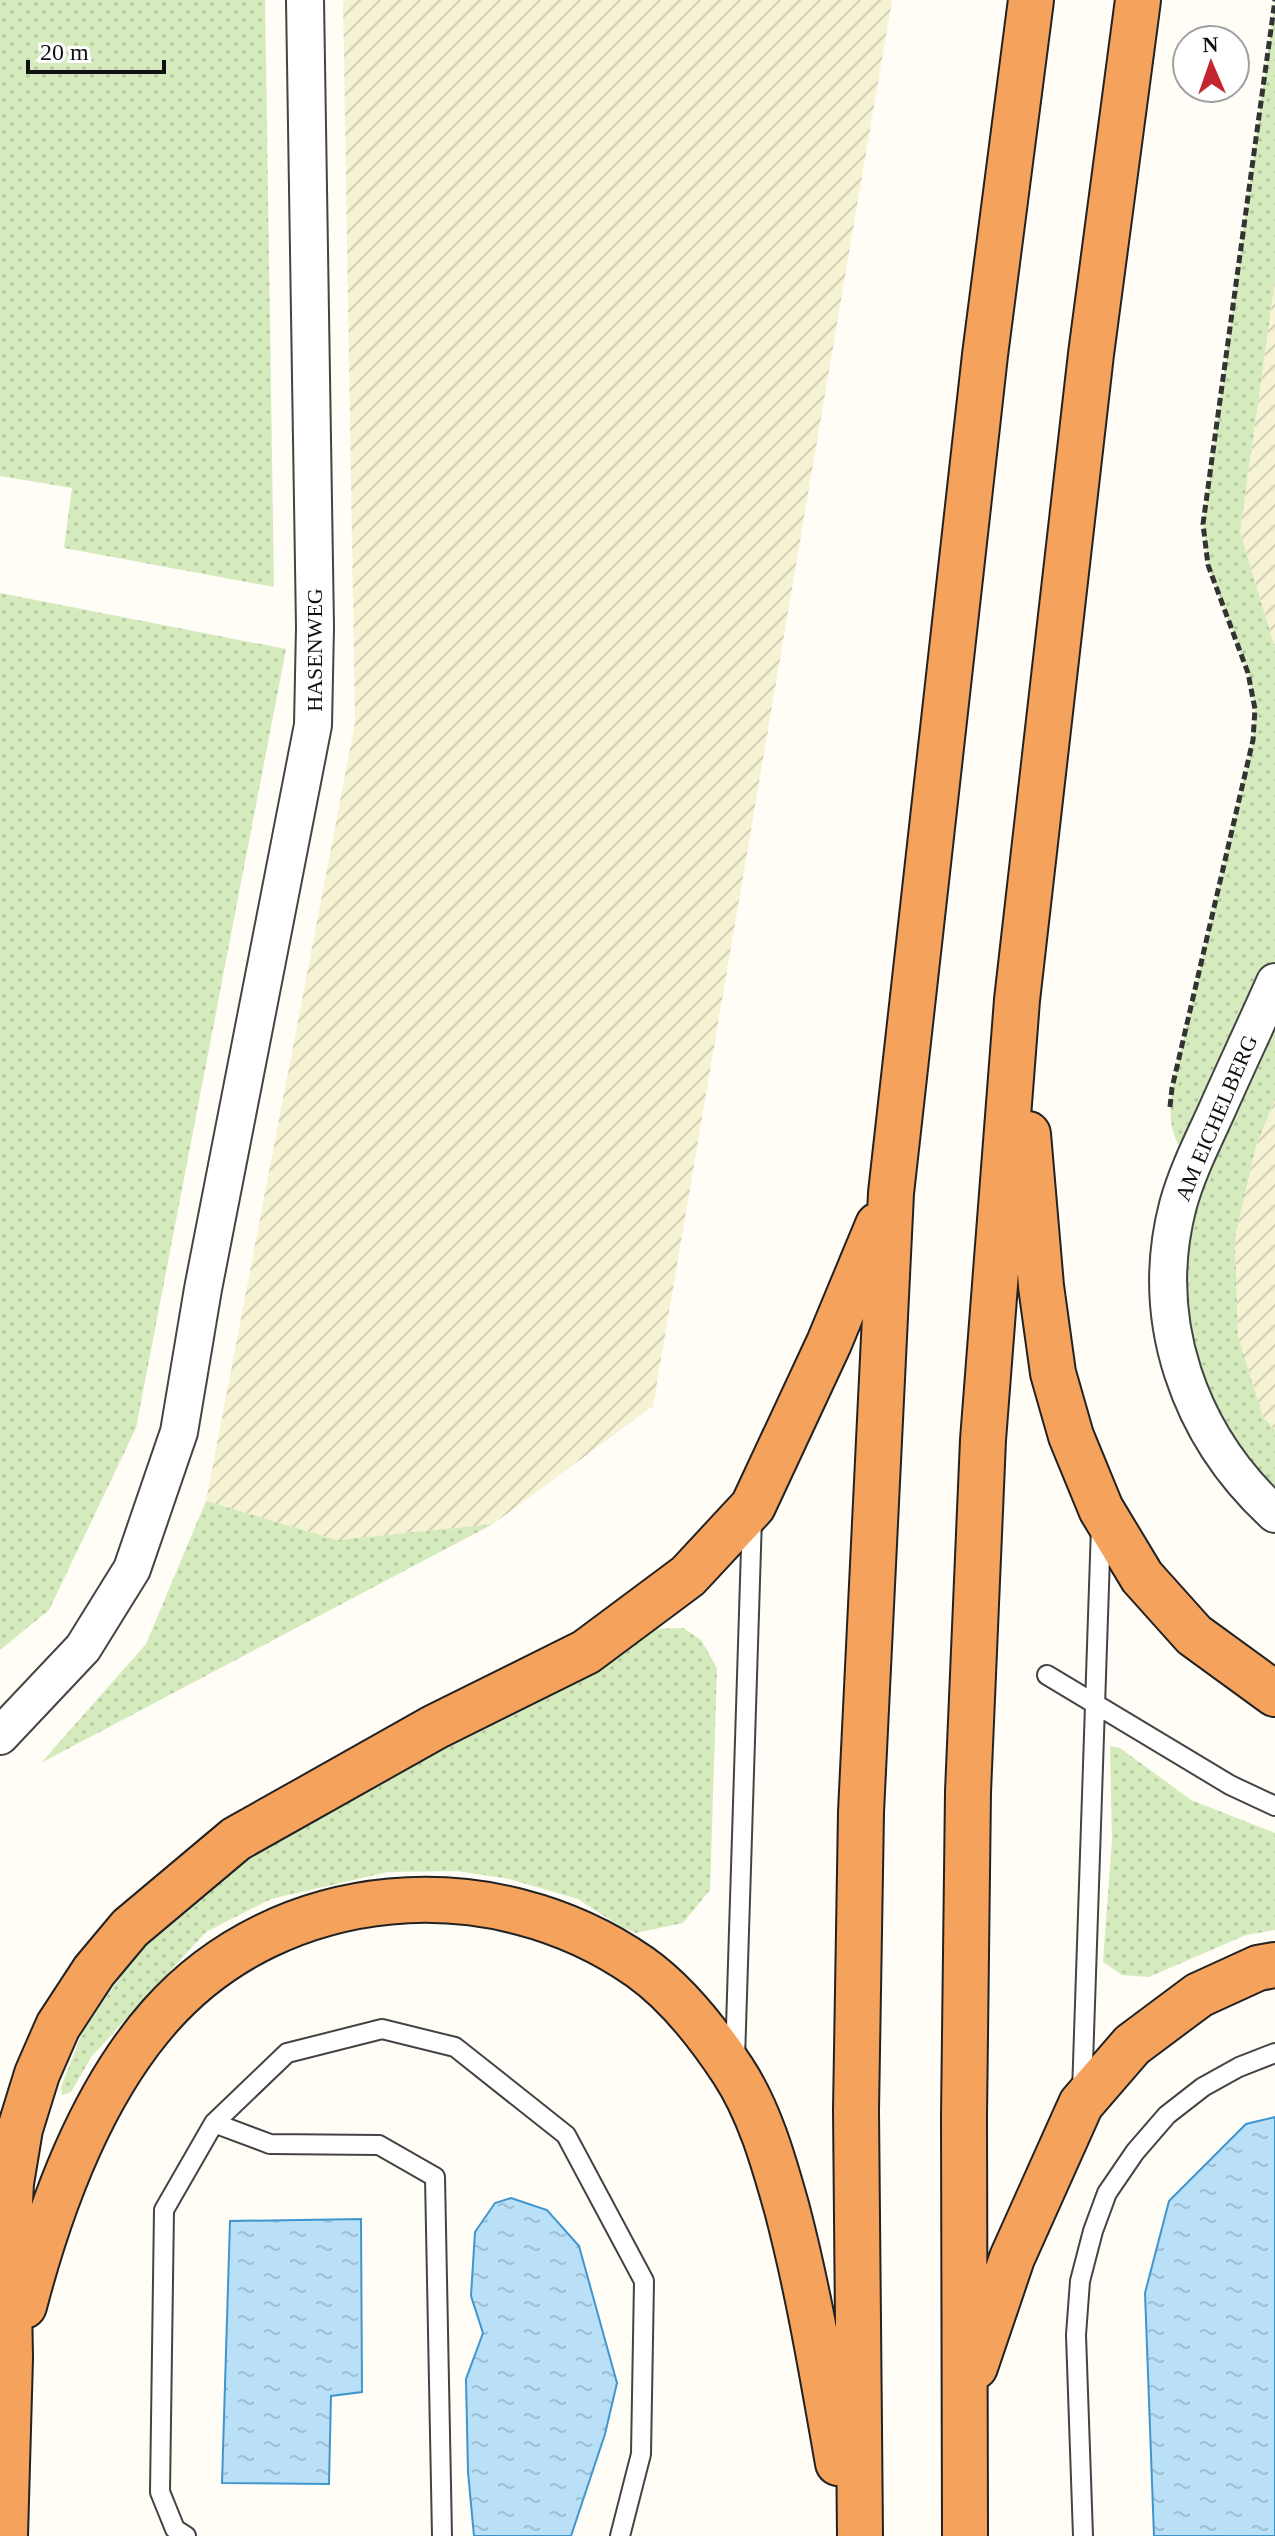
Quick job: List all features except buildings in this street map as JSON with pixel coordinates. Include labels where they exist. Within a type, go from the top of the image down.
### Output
[{"type":"highway","points":[[860,2536],[856,2110],[861,1812],[891,1193],[983,370],[1031,0]]},
{"type":"highway","points":[[965,2536],[964,2116],[968,1792],[983,1440],[1017,1000],[1091,354],[1138,0]]},
{"type":"highway","points":[[1017,1000],[1041,1286],[1053,1373],[1071,1436],[1101,1509],[1142,1577],[1194,1635],[1275,1694]]},
{"type":"highway","points":[[5,2536],[11,2183],[20,2129],[37,2074],[58,2026],[94,1971],[130,1928],[236,1839],[435,1727],[586,1652],[688,1576],[753,1506],[829,1343],[891,1193]]},
{"type":"highway","points":[[10,2358],[42,2235],[101,2099],[128,2056],[161,2014],[201,1977],[241,1949],[332,1910],[403,1901],[470,1901],[528,1913],[573,1929],[641,1968],[695,2019],[735,2074],[776,2170],[806,2281],[851,2536]]},
{"type":"highway","points":[[964,2400],[1012,2258],[1081,2104],[1132,2045],[1199,1995],[1258,1968],[1275,1965]]},
{"type":"street","name":"HASENWEG","points":[[0,1736],[83,1648],[132,1569],[179,1432],[203,1289],[313,725],[315,627],[305,0]]},
{"type":"street","name":"AM EICHELBERG","points":[[1275,982],[1191,1166],[1178,1207],[1167,1295],[1172,1336],[1184,1378],[1226,1459],[1275,1514]]},
{"type":"lane","points":[[735,2074],[753,1506]]},
{"type":"lane","points":[[1081,2104],[1097,1703],[1101,1509]]},
{"type":"lane","points":[[1047,1675],[1230,1785],[1275,1806]]},
{"type":"lane","points":[[186,2536],[175,2529],[160,2492],[164,2210],[214,2123],[287,2053],[382,2029],[455,2047],[566,2135],[644,2281],[641,2454],[620,2536]]},
{"type":"lane","points":[[1083,2536],[1076,2335],[1080,2281],[1107,2193],[1135,2152],[1167,2115],[1203,2087],[1239,2067],[1275,2053]]},
{"type":"lane","points":[[214,2123],[270,2144],[379,2145],[435,2177],[442,2536]]},
{"type":"path","points":[[1191,1166],[1174,1141],[1169,1119],[1172,1088],[1253,740],[1255,709],[1248,673],[1208,565],[1203,524],[1275,0]]},
{"type":"shaded area","points":[[343,0],[892,0],[653,1406],[493,1524],[337,1540],[206,1501],[355,723]]},
{"type":"shaded area","points":[[1275,281],[1275,648],[1240,532]]},
{"type":"shaded area","points":[[1275,1100],[1275,1430],[1263,1417],[1238,1337],[1235,1238],[1256,1146]]},
{"type":"green space","points":[[0,0],[265,0],[274,587],[64,548],[72,488],[0,476]]},
{"type":"green space","points":[[1275,0],[1275,281],[1240,532],[1275,648],[1275,1100],[1256,1146],[1235,1238],[1238,1337],[1263,1417],[1275,1430],[1275,1514],[1172,1336],[1191,1166],[1175,1137],[1170,1111],[1172,1088],[1253,740],[1255,709],[1248,673],[1208,565],[1203,524]]},
{"type":"green space","points":[[0,593],[286,649],[136,1428],[49,1610],[0,1650]]},
{"type":"green space","points":[[206,1501],[337,1540],[493,1524],[41,1763],[146,1644]]},
{"type":"green space","points":[[683,1628],[701,1640],[717,1668],[710,1890],[683,1923],[636,1933],[621,1927],[578,1899],[509,1879],[457,1871],[388,1872],[271,1899],[206,1932],[92,2056],[71,2092],[62,2095],[61,2087],[82,2033],[144,1942],[222,1876],[333,1805],[653,1629]]},
{"type":"green space","points":[[1110,1746],[1120,1748],[1191,1800],[1275,1833],[1275,1930],[1246,1935],[1149,1977],[1122,1975],[1103,1962],[1112,1840]]},
{"type":"water","points":[[1275,2117],[1275,2536],[1154,2536],[1145,2293],[1169,2201],[1246,2124]]},
{"type":"water","points":[[511,2198],[547,2210],[579,2246],[617,2383],[605,2434],[571,2536],[474,2536],[468,2472],[466,2379],[483,2333],[471,2296],[475,2232],[495,2203]]},
{"type":"water","points":[[361,2219],[362,2392],[331,2396],[329,2484],[222,2483],[230,2221]]}]
